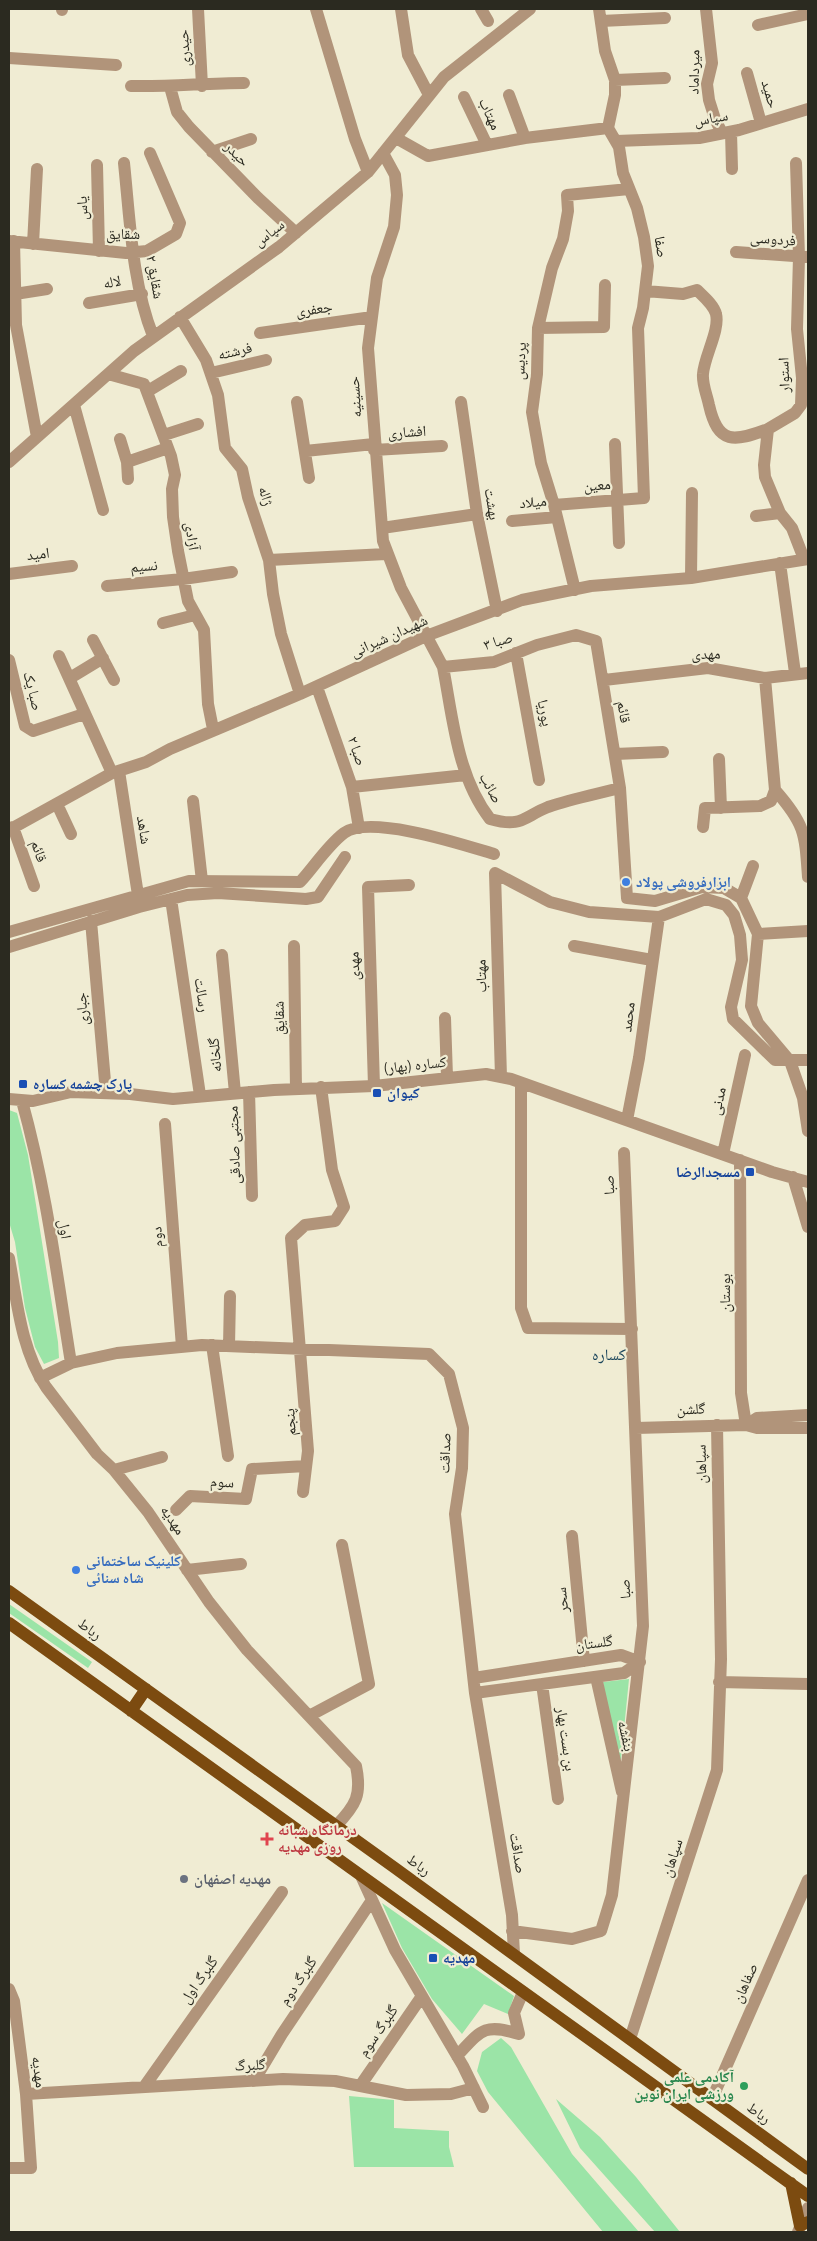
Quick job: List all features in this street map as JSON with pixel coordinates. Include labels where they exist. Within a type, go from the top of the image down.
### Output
[{"type":"main road","name":"رباط","points":[[9,1591],[514,1954],[808,2169]]},
{"type":"main road","points":[[9,1623],[362,1878],[808,2196]]},
{"type":"main road","points":[[131,1711],[146,1689]]},
{"type":"main road","points":[[791,2183],[802,2227]]},
{"type":"street","name":"حیدری","points":[[198,9],[202,86]]},
{"type":"street","points":[[316,9],[355,139],[368,172]]},
{"type":"street","points":[[401,9],[408,55],[429,95]]},
{"type":"street","points":[[481,9],[488,21]]},
{"type":"street","name":"سپاس","points":[[9,462],[134,350],[279,247],[368,172],[444,77],[530,9]]},
{"type":"street","name":"میرداماد","points":[[706,9],[712,63],[708,84],[709,100],[715,119],[727,132]]},
{"type":"street","points":[[758,25],[808,14]]},
{"type":"street","points":[[396,138],[428,156],[525,138],[608,128],[615,95],[615,80],[605,51],[600,15],[665,18]]},
{"type":"street","points":[[9,58],[116,65]]},
{"type":"street","name":"حمید","points":[[747,73],[762,123]]},
{"type":"street","points":[[615,80],[665,78]]},
{"type":"street","points":[[131,86],[170,87],[202,86],[216,83],[244,83]]},
{"type":"street","name":"حیدر","points":[[170,87],[177,112],[212,152],[296,233]]},
{"type":"street","points":[[509,94],[525,138]]},
{"type":"street","name":"مهتاب","points":[[464,97],[487,145]]},
{"type":"street","name":"سپاس","points":[[616,141],[699,138],[762,123],[808,109]]},
{"type":"street","name":"صفا","points":[[608,128],[616,141],[644,237],[648,266],[638,328],[644,498]]},
{"type":"street","points":[[727,132],[732,169]]},
{"type":"street","points":[[212,152],[251,139]]},
{"type":"street","name":"شقایق","points":[[11,241],[99,251],[134,252],[147,251],[176,234],[180,222],[150,153]]},
{"type":"street","name":"حسینیه","points":[[383,153],[395,175],[397,195],[394,227],[377,278],[368,348],[374,447],[386,554],[426,636]]},
{"type":"street","name":"شقایق ۲","points":[[124,163],[134,252],[145,316],[153,336]]},
{"type":"street","name":"استوار","points":[[768,429],[795,414],[801,405],[802,378],[797,329],[804,257],[796,163]]},
{"type":"street","name":"یاس","points":[[97,165],[99,251]]},
{"type":"street","points":[[33,244],[37,169]]},
{"type":"street","name":"پردیس","points":[[574,590],[556,511],[541,463],[532,412],[537,374],[538,328],[552,268],[563,239],[568,211],[567,194],[629,189]]},
{"type":"street","points":[[11,241],[16,325],[37,437]]},
{"type":"street","name":"فردوسی","points":[[736,252],[804,257]]},
{"type":"street","points":[[538,328],[604,327],[605,285]]},
{"type":"street","points":[[15,294],[47,289]]},
{"type":"street","points":[[645,291],[683,294],[696,290],[716,314],[714,334],[709,346],[703,376],[710,412],[720,433],[725,437],[738,439],[768,429],[764,465],[765,477],[780,513],[792,528],[806,559]]},
{"type":"street","name":"لاله","points":[[89,303],[142,294]]},
{"type":"street","name":"ژاله","points":[[180,317],[206,360],[218,395],[225,448],[242,469],[248,496],[269,560],[281,634],[300,694]]},
{"type":"street","name":"جعفری","points":[[260,333],[372,317]]},
{"type":"street","name":"فرشته","points":[[211,373],[266,360]]},
{"type":"street","points":[[108,374],[144,384],[148,391],[181,371]]},
{"type":"street","name":"آزادی","points":[[148,391],[166,441],[175,475],[172,489],[173,517],[188,601],[204,630],[208,704],[213,730]]},
{"type":"street","points":[[297,402],[309,478]]},
{"type":"street","name":"بهشت","points":[[461,402],[477,514],[497,611]]},
{"type":"street","points":[[74,405],[103,510]]},
{"type":"street","points":[[127,462],[198,424]]},
{"type":"street","points":[[120,439],[127,462],[128,479]]},
{"type":"street","points":[[615,444],[619,543]]},
{"type":"street","name":"افشاری","points":[[305,451],[442,446]]},
{"type":"street","points":[[691,578],[692,493]]},
{"type":"street","name":"معین","points":[[556,511],[618,499],[644,498]]},
{"type":"street","name":"میلاد","points":[[512,521],[556,511]]},
{"type":"street","points":[[756,516],[780,513]]},
{"type":"street","points":[[382,528],[477,514]]},
{"type":"street","points":[[269,560],[386,554]]},
{"type":"street","name":"شهیدان شیرانی","points":[[11,828],[115,772],[146,762],[213,730],[317,687],[426,636],[497,611],[522,600],[591,586],[691,578],[806,559]]},
{"type":"street","points":[[780,563],[795,673]]},
{"type":"street","name":"امید","points":[[9,574],[72,566]]},
{"type":"street","name":"نسیم","points":[[107,586],[183,579],[232,572]]},
{"type":"street","points":[[163,623],[195,615]]},
{"type":"street","name":"صبا ۳","points":[[443,667],[494,662],[537,645],[576,635],[596,641]]},
{"type":"street","points":[[426,636],[443,667]]},
{"type":"street","points":[[93,640],[114,680]]},
{"type":"street","name":"قائم","points":[[596,641],[604,680],[620,788],[627,898],[655,901],[702,887],[724,888],[741,898]]},
{"type":"street","name":"پوریا","points":[[516,653],[539,780]]},
{"type":"street","points":[[59,656],[84,714],[115,772]]},
{"type":"street","points":[[70,678],[103,658]]},
{"type":"street","name":"صبا یک","points":[[9,660],[25,726],[33,731],[84,714]]},
{"type":"street","name":"صائب","points":[[443,667],[466,775],[480,806],[490,819],[502,822],[530,818],[548,808],[620,788]]},
{"type":"street","name":"مهدی","points":[[604,680],[708,668],[765,678],[808,672]]},
{"type":"street","points":[[702,827],[705,808],[760,806],[772,801],[775,790],[765,678]]},
{"type":"street","name":"صبا ۲","points":[[317,687],[352,787],[359,828]]},
{"type":"street","points":[[615,754],[663,752]]},
{"type":"street","points":[[719,760],[720,808]]},
{"type":"street","name":"شاهد","points":[[115,772],[138,894]]},
{"type":"street","points":[[352,787],[466,775]]},
{"type":"street","points":[[775,790],[796,814],[807,839],[808,877]]},
{"type":"street","points":[[193,801],[202,881]]},
{"type":"street","points":[[57,804],[71,834]]},
{"type":"street","name":"قائم","points":[[11,828],[34,886]]},
{"type":"street","points":[[9,932],[189,881],[300,882],[345,832],[359,828],[385,828],[438,837],[494,854]]},
{"type":"street","points":[[9,947],[92,921],[187,895],[218,893],[306,899],[318,897],[345,857]]},
{"type":"street","points":[[753,866],[741,898],[758,934],[751,1006],[758,1023],[790,1061],[803,1098],[808,1131]]},
{"type":"street","name":"مهتاب","points":[[501,1077],[495,873],[550,902],[588,912],[659,917]]},
{"type":"street","name":"مهدی","points":[[374,1086],[368,886],[409,885]]},
{"type":"street","name":"رسالت","points":[[171,899],[200,1095]]},
{"type":"street","points":[[659,917],[706,899],[726,905],[734,916],[738,929],[742,960],[731,1007],[733,1019],[775,1060],[808,1060]]},
{"type":"street","name":"محمد","points":[[627,1120],[639,1058],[659,917]]},
{"type":"street","name":"جباری","points":[[92,921],[106,1093]]},
{"type":"street","points":[[758,934],[808,931]]},
{"type":"street","name":"شقایق","points":[[294,946],[296,1089]]},
{"type":"street","points":[[574,946],[652,960]]},
{"type":"street","name":"گلخانه","points":[[222,955],[235,1093]]},
{"type":"street","points":[[445,1018],[447,1077]]},
{"type":"street","name":"مدنی","points":[[723,1154],[745,1055]]},
{"type":"street","name":"کساره (بهار)","points":[[9,1099],[22,1101],[71,1092],[173,1099],[200,1095],[374,1086],[486,1074],[521,1083],[808,1182]]},
{"type":"street","points":[[521,1083],[521,1308],[528,1328],[632,1330]]},
{"type":"street","points":[[300,1349],[291,1238],[305,1225],[335,1221],[344,1207],[332,1170],[321,1088]]},
{"type":"street","name":"مجتبی صادقی","points":[[249,1092],[252,1196]]},
{"type":"street","name":"اول","points":[[22,1101],[31,1132],[71,1363]]},
{"type":"street","name":"دوم","points":[[164,1124],[182,1347]]},
{"type":"street","name":"صبا","points":[[512,1931],[572,1939],[601,1931],[612,1895],[643,1626],[624,1153]]},
{"type":"street","name":"بوستان","points":[[740,1160],[741,1393],[746,1425]]},
{"type":"street","points":[[793,1177],[808,1227]]},
{"type":"street","name":"مهدیه","points":[[9,1258],[22,1330],[40,1378],[97,1454],[114,1470],[148,1512],[187,1570],[246,1650],[356,1766],[359,1782],[357,1798],[350,1811],[336,1826]]},
{"type":"street","points":[[229,1346],[230,1296]]},
{"type":"street","name":"صداقت","points":[[40,1378],[71,1363],[117,1353],[212,1345],[429,1354],[449,1374],[463,1428],[462,1468],[455,1514],[475,1693],[514,1954]]},
{"type":"street","name":"سوم","points":[[212,1345],[228,1456]]},
{"type":"street","name":"پنجم","points":[[300,1349],[307,1432],[303,1492]]},
{"type":"street","name":"گلشن","points":[[746,1425],[756,1418],[808,1415]]},
{"type":"street","name":"سپاهان","points":[[630,2039],[717,1770],[721,1659],[717,1425]]},
{"type":"street","name":"گلشن","points":[[636,1428],[746,1425],[757,1428],[808,1428]]},
{"type":"street","points":[[114,1470],[162,1457]]},
{"type":"street","name":"سوم","points":[[176,1510],[190,1496],[246,1499],[252,1469],[306,1466]]},
{"type":"street","name":"سحر","points":[[572,1536],[584,1661]]},
{"type":"street","points":[[309,1716],[369,1684],[342,1545]]},
{"type":"street","points":[[187,1570],[241,1564]]},
{"type":"street","name":"گلستان","points":[[474,1678],[621,1655],[640,1662]]},
{"type":"street","points":[[475,1693],[624,1674],[640,1662]]},
{"type":"street","name":"بنفشه","points":[[596,1677],[624,1801]]},
{"type":"street","points":[[719,1682],[808,1684]]},
{"type":"street","name":"بن بست بهار","points":[[542,1684],[558,1799]]},
{"type":"street","points":[[362,1878],[395,1950],[457,2056],[483,2107]]},
{"type":"street","name":"صفاهان","points":[[712,2099],[808,1880]]},
{"type":"street","name":"گلبرگ اول","points":[[144,2087],[282,1892]]},
{"type":"street","name":"گلبرگ دوم","points":[[254,2081],[282,2034],[372,1900]]},
{"type":"street","name":"مهدیه","points":[[9,1989],[14,2001],[12,2019],[26,2094],[31,2168],[9,2168]]},
{"type":"street","points":[[457,2056],[487,2028],[497,2027],[519,2034],[514,2013],[523,1992]]},
{"type":"street","name":"گلبرگ سوم","points":[[360,2086],[422,1996]]},
{"type":"street","name":"گلبرگ","points":[[26,2094],[254,2081],[335,2081],[406,2095],[452,2094],[474,2088]]},
{"type":"street","points":[[802,2227],[808,2208]]},
{"type":"green space","points":[[9,1110],[17,1113],[28,1155],[58,1342],[59,1358],[44,1364],[35,1347],[25,1308],[15,1242],[9,1222]]},
{"type":"green space","points":[[9,1604],[92,1662],[88,1668],[9,1613]]},
{"type":"green space","points":[[629,1679],[619,1779],[603,1682]]},
{"type":"green space","points":[[382,1903],[514,1996],[508,2014],[484,2004],[462,2034],[432,1999],[402,1948]]},
{"type":"green space","points":[[501,2038],[511,2047],[572,2154],[639,2232],[603,2232],[488,2092],[477,2071],[482,2052]]},
{"type":"green space","points":[[349,2096],[394,2100],[394,2128],[449,2131],[449,2147],[454,2167],[354,2167]]},
{"type":"green space","points":[[556,2099],[600,2137],[636,2177],[680,2232],[655,2232],[580,2148]]},
{"type":"place","name":"ابزارفروشی پولاد","points":[[626,882]]},
{"type":"place","name":"پارک چشمه کساره","points":[[23,1084]]},
{"type":"place","name":"کیوان","points":[[377,1093]]},
{"type":"place","name":"مسجدالرضا","points":[[750,1172]]},
{"type":"place","name":"کلینیک ساختمانی شاه سنائی","points":[[76,1570]]},
{"type":"place","name":"درمانگاه شبانه روزی مهدیه","points":[[267,1839]]},
{"type":"place","name":"مهدیه اصفهان","points":[[184,1879]]},
{"type":"place","name":"مهدیه","points":[[433,1958]]},
{"type":"place","name":"آکادمی علمی ورزشی ایران نوین","points":[[744,2086]]},
{"type":"district","name":"کساره","points":[[609,1354]]}]
